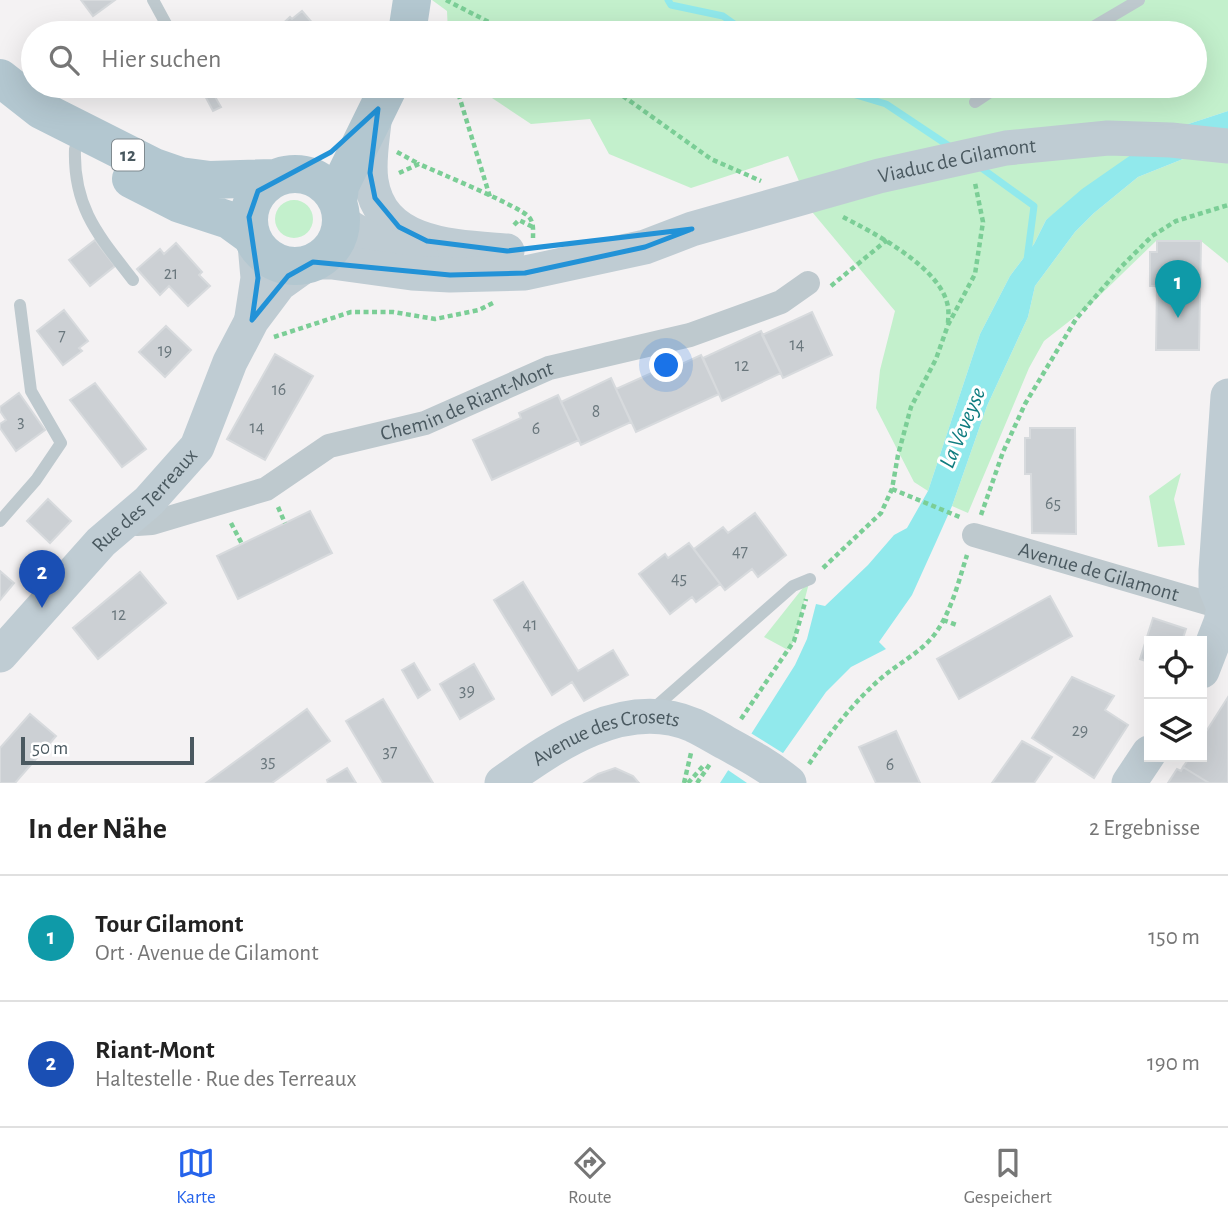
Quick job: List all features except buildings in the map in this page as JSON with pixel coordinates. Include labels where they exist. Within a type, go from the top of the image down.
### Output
[{"type":"main road","points":[[409,21],[412,0]]},
{"type":"main road","name":"12","points":[[0,78],[21,94]]},
{"type":"main road","name":"12","points":[[26,98],[41,110],[154,167],[180,176],[210,180],[306,175],[328,187],[339,212]]},
{"type":"main road","name":"12","points":[[0,101],[75,149],[157,193],[229,220],[253,240],[267,257],[276,262],[289,266],[310,263]]},
{"type":"main road","points":[[310,263],[327,253],[336,242],[340,186],[382,116]]},
{"type":"main road","points":[[382,116],[371,183],[375,198],[391,219],[411,235],[427,241],[518,258]]},
{"type":"main road","name":"12","points":[[253,240],[248,217],[258,191],[281,176],[310,165],[344,144],[367,123],[382,116]]},
{"type":"main road","name":"Viaduc de Gilamont","points":[[339,212],[366,239],[401,253],[518,258],[645,247],[692,229],[879,176],[1006,148],[1108,138],[1171,140],[1228,146]]},
{"type":"main road","name":"Rue des Terreaux","points":[[253,240],[258,278],[259,330]]},
{"type":"main road","name":"Viaduc de Gilamont","points":[[310,263],[332,262],[412,273],[450,275],[518,258]]},
{"type":"main road","name":"Rue des Terreaux","points":[[0,655],[101,542],[149,501],[200,442],[215,396],[259,330],[279,284],[310,263]]},
{"type":"main road","points":[[1207,658],[1226,606],[1216,588],[1216,571],[1228,396]]},
{"type":"main road","name":"Avenue des Crosets","points":[[502,783],[548,750],[579,735],[624,719],[645,717],[692,724],[709,756],[757,761],[797,775]]},
{"type":"main road","points":[[1129,783],[1144,760]]},
{"type":"street","name":"Chemin de Riant-Mont","points":[[128,519],[137,524],[152,523],[266,489],[330,446],[425,422],[549,368],[690,335],[781,302],[808,283]]},
{"type":"street","name":"Avenue de Gilamont","points":[[971,525],[1226,606]]},
{"type":"lane","points":[[153,0],[164,21]]},
{"type":"lane","points":[[1103,21],[1139,0]]},
{"type":"lane","points":[[975,102],[981,98]]},
{"type":"lane","points":[[75,149],[76,182],[93,228],[133,280]]},
{"type":"lane","points":[[0,521],[36,480],[61,443],[31,391],[20,305]]},
{"type":"lane","points":[[645,717],[793,586],[810,579]]},
{"type":"path","points":[[446,0],[487,21]]},
{"type":"path","points":[[460,98],[491,197]]},
{"type":"path","points":[[626,98],[711,159],[770,184]]},
{"type":"path","points":[[382,116],[419,164],[528,215]]},
{"type":"path","points":[[394,175],[419,164]]},
{"type":"path","points":[[924,383],[948,325],[975,274],[983,222],[978,186],[969,176]]},
{"type":"path","points":[[797,775],[858,702],[895,666],[929,641],[943,620],[971,525],[1003,452],[1026,404],[1076,319],[1152,236],[1176,221],[1228,205]]},
{"type":"path","points":[[840,215],[887,240],[919,264],[938,286],[948,305],[948,325]]},
{"type":"path","points":[[836,283],[887,240]]},
{"type":"path","points":[[259,330],[351,312],[393,312],[435,318],[479,310]]},
{"type":"path","points":[[892,489],[971,525]]},
{"type":"path","points":[[275,503],[285,523]]},
{"type":"path","points":[[228,518],[242,544]]},
{"type":"path","points":[[943,620],[957,625]]},
{"type":"path","points":[[688,783],[709,756]]},
{"type":"path","points":[[697,783],[709,756]]},
{"type":"highlighted area","points":[[378,109],[370,173],[375,198],[399,227],[427,241],[507,251],[692,229],[645,247],[525,273],[450,275],[313,262],[288,276],[252,320],[258,278],[249,217],[258,191],[331,152]]},
{"type":"green space","points":[[432,0],[1228,0],[1228,111],[1164,132],[1046,220],[1034,244],[1010,276],[980,334],[928,491],[914,482],[876,408],[880,370],[895,311],[813,213],[788,156],[691,188],[609,154],[590,119],[531,124],[492,98],[1207,98],[1207,21],[447,21],[447,11]]},
{"type":"green space","points":[[1228,141],[1228,263],[1201,241],[1156,241],[1090,305],[1044,341],[1029,368],[968,513],[952,506],[987,406],[1028,317],[1035,286],[1075,232],[1138,177]]},
{"type":"green space","points":[[294,200],[308,205],[313,219],[308,233],[294,238],[280,233],[275,219],[280,205]]},
{"type":"green space","points":[[1181,473],[1174,499],[1185,545],[1158,547],[1149,496]]},
{"type":"green space","points":[[810,579],[794,641],[788,650],[764,637]]},
{"type":"water","name":"La Veveyse","points":[[1228,111],[1228,141],[1138,177],[1075,232],[1035,286],[1028,317],[987,406],[952,506],[912,595],[879,642],[886,649],[851,667],[826,692],[762,783],[720,783],[795,665],[807,639],[816,604],[825,606],[868,565],[894,535],[907,528],[928,491],[980,334],[1010,276],[1034,244],[1046,220],[1082,189],[1164,132]]},
{"type":"pier","points":[[749,732],[786,755],[766,783],[747,783],[725,768]]},
{"type":"waterway","points":[[668,0],[671,5],[723,16],[730,21]]},
{"type":"waterway","points":[[866,98],[886,104],[952,148]]},
{"type":"waterway","points":[[980,167],[1034,206],[1027,260]]},
{"type":"place","name":"Tour Gilamont","points":[[1178,318]]},
{"type":"place","name":"Riant-Mont","points":[[42,608]]}]
